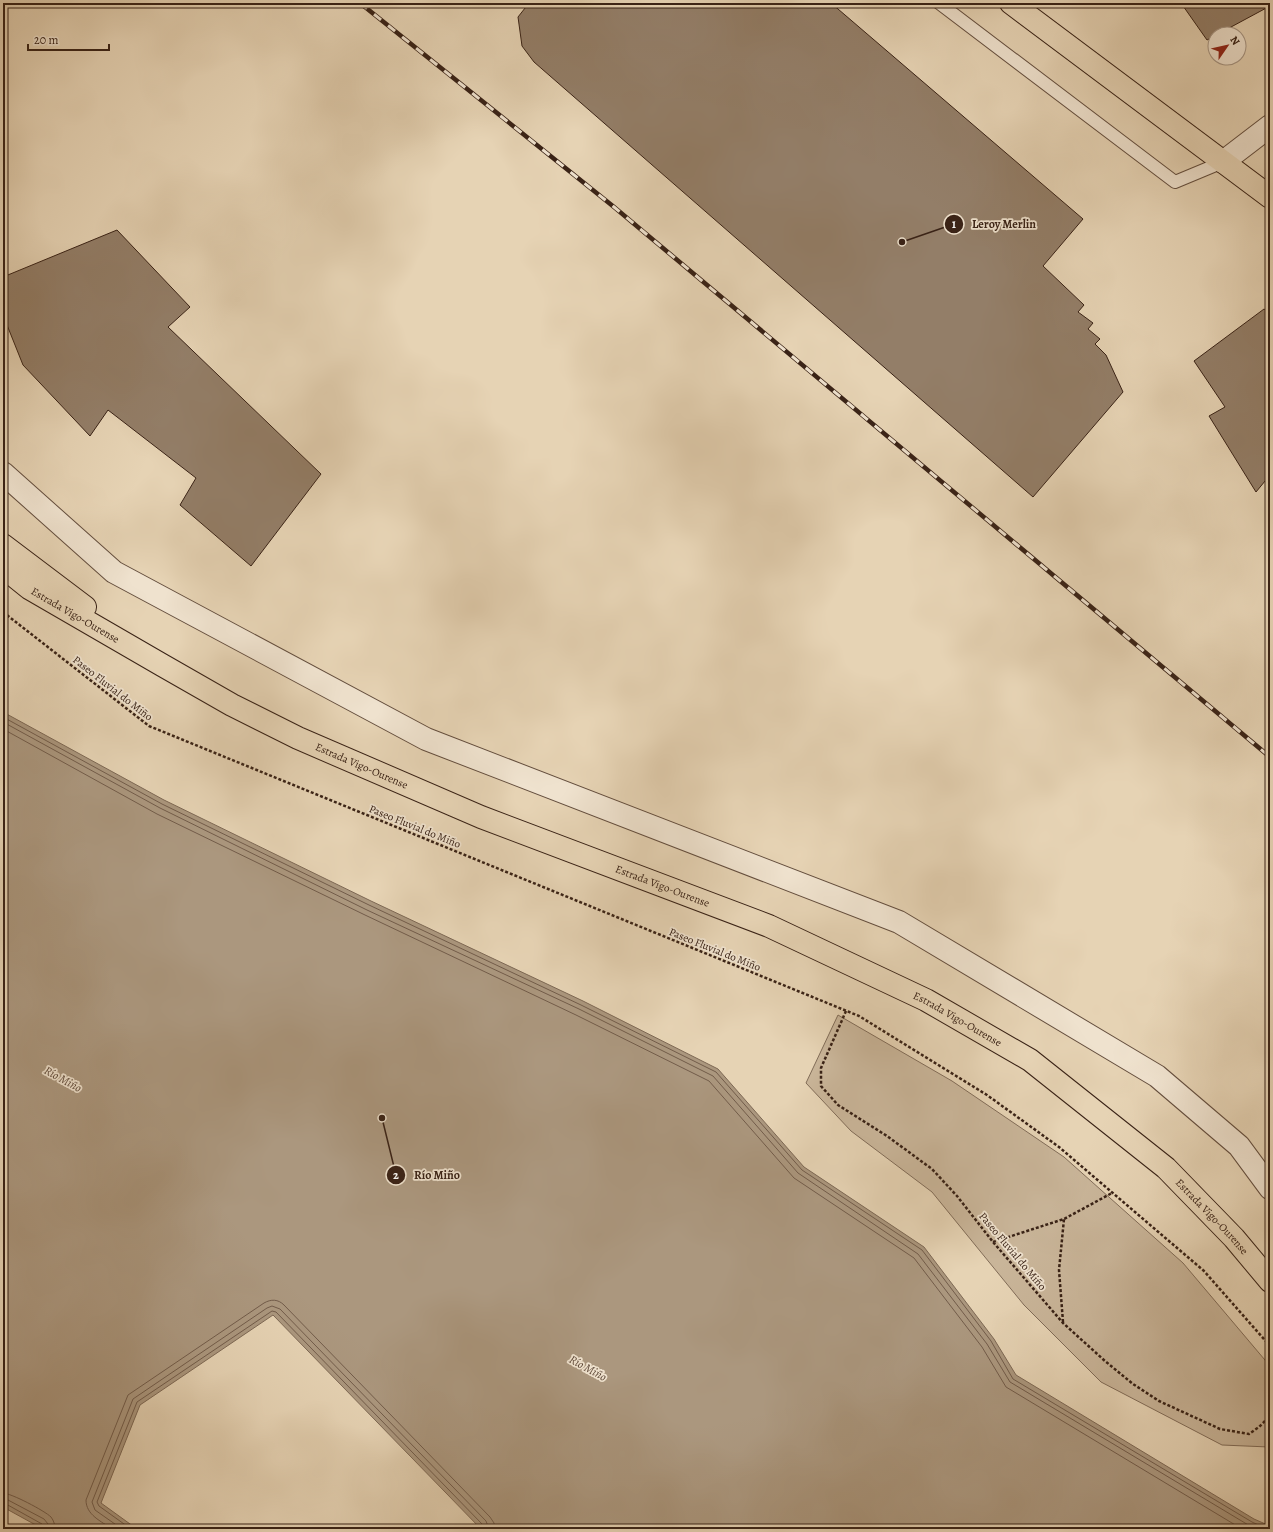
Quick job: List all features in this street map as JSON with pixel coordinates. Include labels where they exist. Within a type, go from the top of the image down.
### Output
[{"type":"highway","points":[[1011,3],[1270,198]]},
{"type":"highway","points":[[3,545],[162,665]]},
{"type":"highway","name":"Estrada Vigo-Ourense","points":[[3,567],[29,588],[232,705],[298,738],[481,817],[769,926],[926,1000],[1030,1060],[1166,1168],[1234,1238],[1270,1281]]},
{"type":"highway","points":[[1234,1238],[1270,1275]]},
{"type":"street","points":[[1223,162],[1270,126]]},
{"type":"street","points":[[3,473],[114,572],[426,739],[899,922],[1157,1076],[1239,1146],[1270,1188]]},
{"type":"lane","points":[[939,3],[1175,182],[1223,162]]},
{"type":"path","name":"Paseo Fluvial do Miño","points":[[3,612],[149,726],[860,1016],[987,1095],[1059,1147],[1204,1271],[1270,1346]]},
{"type":"path","name":"Paseo Fluvial do Miño","points":[[846,1011],[821,1068],[821,1086],[838,1105],[887,1136],[932,1169],[957,1196],[993,1242],[1063,1323],[1133,1384],[1160,1401],[1220,1429],[1249,1434],[1270,1416]]},
{"type":"path","points":[[993,1242],[1064,1219],[1112,1193]]},
{"type":"path","points":[[1063,1323],[1058,1270],[1064,1219]]},
{"type":"shaded area","points":[[838,1015],[952,1081],[1064,1157],[1183,1263],[1270,1366],[1269,1447],[1222,1445],[1101,1382],[1024,1305],[932,1192],[851,1131],[806,1083]]},
{"type":"water","name":"Río Miño","points":[[3,712],[164,800],[371,901],[583,1001],[718,1069],[804,1167],[924,1247],[994,1339],[1016,1375],[1254,1519],[1270,1526],[1270,1529],[481,1529],[273,1315],[140,1405],[101,1503],[137,1529],[43,1529],[3,1507]]},
{"type":"building","points":[[529,3],[831,3],[1083,219],[1043,266],[1084,305],[1078,312],[1093,323],[1088,329],[1100,339],[1095,344],[1106,355],[1123,392],[1033,497],[534,62],[522,46],[518,17]]},
{"type":"building","points":[[1181,3],[1270,3],[1270,6],[1233,26],[1207,26],[1207,40]]},
{"type":"building","points":[[117,230],[190,307],[168,327],[321,474],[251,566],[180,505],[196,478],[108,410],[90,436],[23,365],[3,315],[3,277]]},
{"type":"building","points":[[1264,309],[1270,313],[1270,475],[1256,492],[1209,416],[1225,407],[1194,361]]},
{"type":"railway","points":[[360,3],[614,207],[1270,757]]},
{"type":"place","name":"Leroy Merlin","points":[[902,242]]},
{"type":"place","name":"Río Miño","points":[[382,1118]]}]
